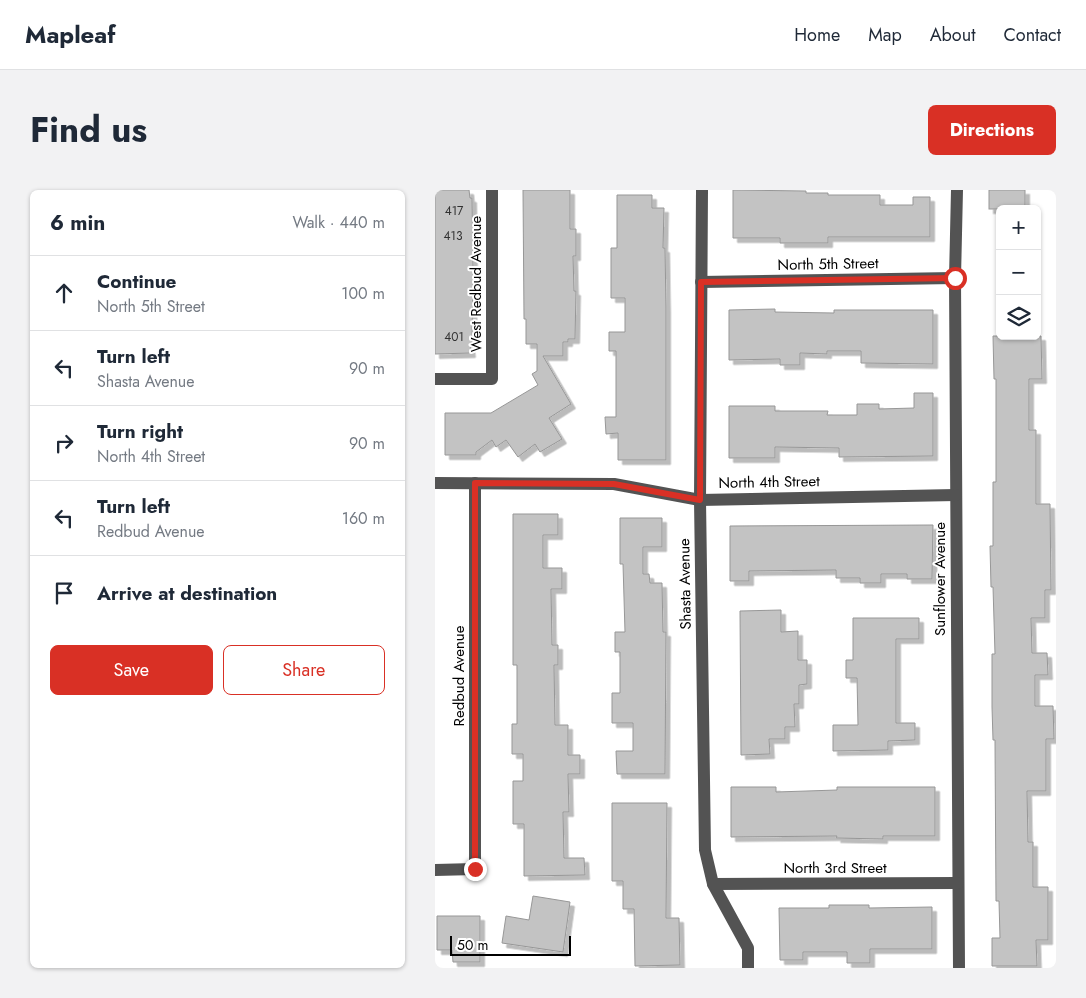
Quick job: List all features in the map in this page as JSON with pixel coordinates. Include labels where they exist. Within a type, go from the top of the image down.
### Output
[{"type":"street","name":"West Redbud Avenue","points":[[435,379],[492,379],[492,190]]},
{"type":"street","name":"Shasta Avenue","points":[[702,190],[700,500],[705,850],[713,884],[748,948],[748,968]]},
{"type":"street","name":"Sunflower Avenue","points":[[957,190],[955,278],[959,968]]},
{"type":"street","name":"North 5th Street","points":[[701,282],[955,278]]},
{"type":"street","name":"North 4th Street","points":[[435,483],[614,484],[700,500],[956,495]]},
{"type":"street","name":"Redbud Avenue","points":[[435,870],[475,869],[475,483]]},
{"type":"street","name":"North 3rd Street","points":[[713,884],[958,884]]},
{"type":"building","points":[[435,190],[469,190],[470,198],[472,198],[471,353],[435,354]]},
{"type":"building","points":[[523,190],[570,190],[570,229],[576,229],[576,256],[573,256],[574,291],[576,291],[575,339],[568,339],[568,342],[563,342],[563,356],[543,356],[571,404],[549,418],[562,439],[540,452],[535,444],[518,457],[506,440],[496,447],[492,440],[476,452],[476,455],[445,455],[445,413],[491,413],[538,385],[532,374],[537,371],[537,344],[526,344],[526,319],[524,319]]},
{"type":"building","points":[[733,190],[806,191],[806,193],[828,193],[828,195],[880,195],[880,205],[913,205],[913,197],[930,197],[930,237],[828,237],[828,243],[780,243],[780,238],[733,238]]},
{"type":"building","points":[[989,190],[1025,190],[1025,205],[996,205],[996,209],[989,209]]},
{"type":"building","points":[[617,195],[652,195],[652,208],[664,208],[666,460],[618,460],[618,433],[606,434],[605,417],[616,417],[616,351],[609,351],[609,332],[625,332],[625,298],[611,298],[611,248],[617,248]]},
{"type":"building","points":[[775,309],[775,312],[834,313],[834,310],[933,310],[933,364],[861,363],[861,351],[827,351],[827,354],[800,353],[800,365],[780,365],[780,359],[729,360],[729,310]]},
{"type":"building","points":[[993,336],[996,336],[996,340],[1041,340],[1041,336],[1042,379],[1029,379],[1029,430],[1036,430],[1036,504],[1050,504],[1051,590],[1045,590],[1045,618],[1031,618],[1032,653],[1047,653],[1048,675],[1035,675],[1035,706],[1053,706],[1054,739],[1046,739],[1046,791],[1027,791],[1028,842],[1033,842],[1033,887],[1048,887],[1048,940],[1036,940],[1037,966],[992,966],[992,938],[1000,938],[999,901],[996,901],[995,740],[993,740],[992,707],[992,654],[995,654],[990,546],[993,546],[993,482],[996,482],[996,379],[994,379]]},
{"type":"building","points":[[914,393],[933,393],[933,456],[839,457],[839,448],[775,447],[775,458],[729,458],[729,406],[775,406],[775,411],[828,411],[827,415],[857,415],[857,404],[879,404],[879,409],[914,408]]},
{"type":"building","points":[[513,514],[558,514],[558,535],[543,535],[543,568],[562,568],[562,589],[551,589],[552,645],[558,645],[558,665],[554,665],[555,725],[568,725],[568,755],[580,755],[580,774],[568,774],[569,812],[563,812],[564,858],[584,858],[585,875],[524,876],[524,824],[513,824],[513,781],[523,781],[523,754],[512,754],[512,724],[517,724],[517,665],[513,665]]},
{"type":"building","points":[[620,518],[662,518],[662,547],[643,547],[643,574],[649,574],[650,583],[662,583],[663,632],[666,632],[665,774],[617,774],[616,751],[633,751],[633,723],[612,723],[612,693],[620,693],[620,652],[615,652],[615,632],[625,632],[623,564],[620,564]]},
{"type":"building","points":[[933,525],[932,579],[907,579],[907,574],[881,574],[881,583],[860,583],[860,578],[836,578],[836,570],[749,571],[749,581],[730,581],[730,526]]},
{"type":"building","points":[[781,610],[781,632],[798,631],[798,660],[807,660],[807,684],[799,685],[799,704],[794,704],[795,727],[785,727],[785,739],[769,739],[770,754],[741,755],[740,611]]},
{"type":"building","points":[[853,618],[919,618],[919,639],[896,639],[896,723],[915,723],[915,740],[888,741],[888,750],[833,751],[833,725],[858,725],[857,678],[846,678],[846,660],[853,660]]},
{"type":"building","points":[[731,787],[776,787],[776,792],[837,790],[837,787],[935,787],[935,836],[883,836],[883,839],[836,838],[837,836],[731,837]]},
{"type":"building","points":[[612,803],[667,803],[666,918],[679,918],[680,965],[635,966],[634,909],[623,909],[623,881],[612,881]]},
{"type":"building","points":[[533,896],[570,902],[563,952],[502,943],[506,916],[529,920]]},
{"type":"building","points":[[829,905],[869,905],[869,908],[932,907],[932,949],[870,949],[870,963],[847,963],[847,952],[803,952],[803,960],[780,960],[779,908],[829,908]]},
{"type":"building","points":[[437,916],[480,916],[480,962],[453,962],[452,950],[437,950]]},
{"type":"route","points":[[475,869],[475,483],[614,484],[700,500],[701,282],[955,278]]}]
